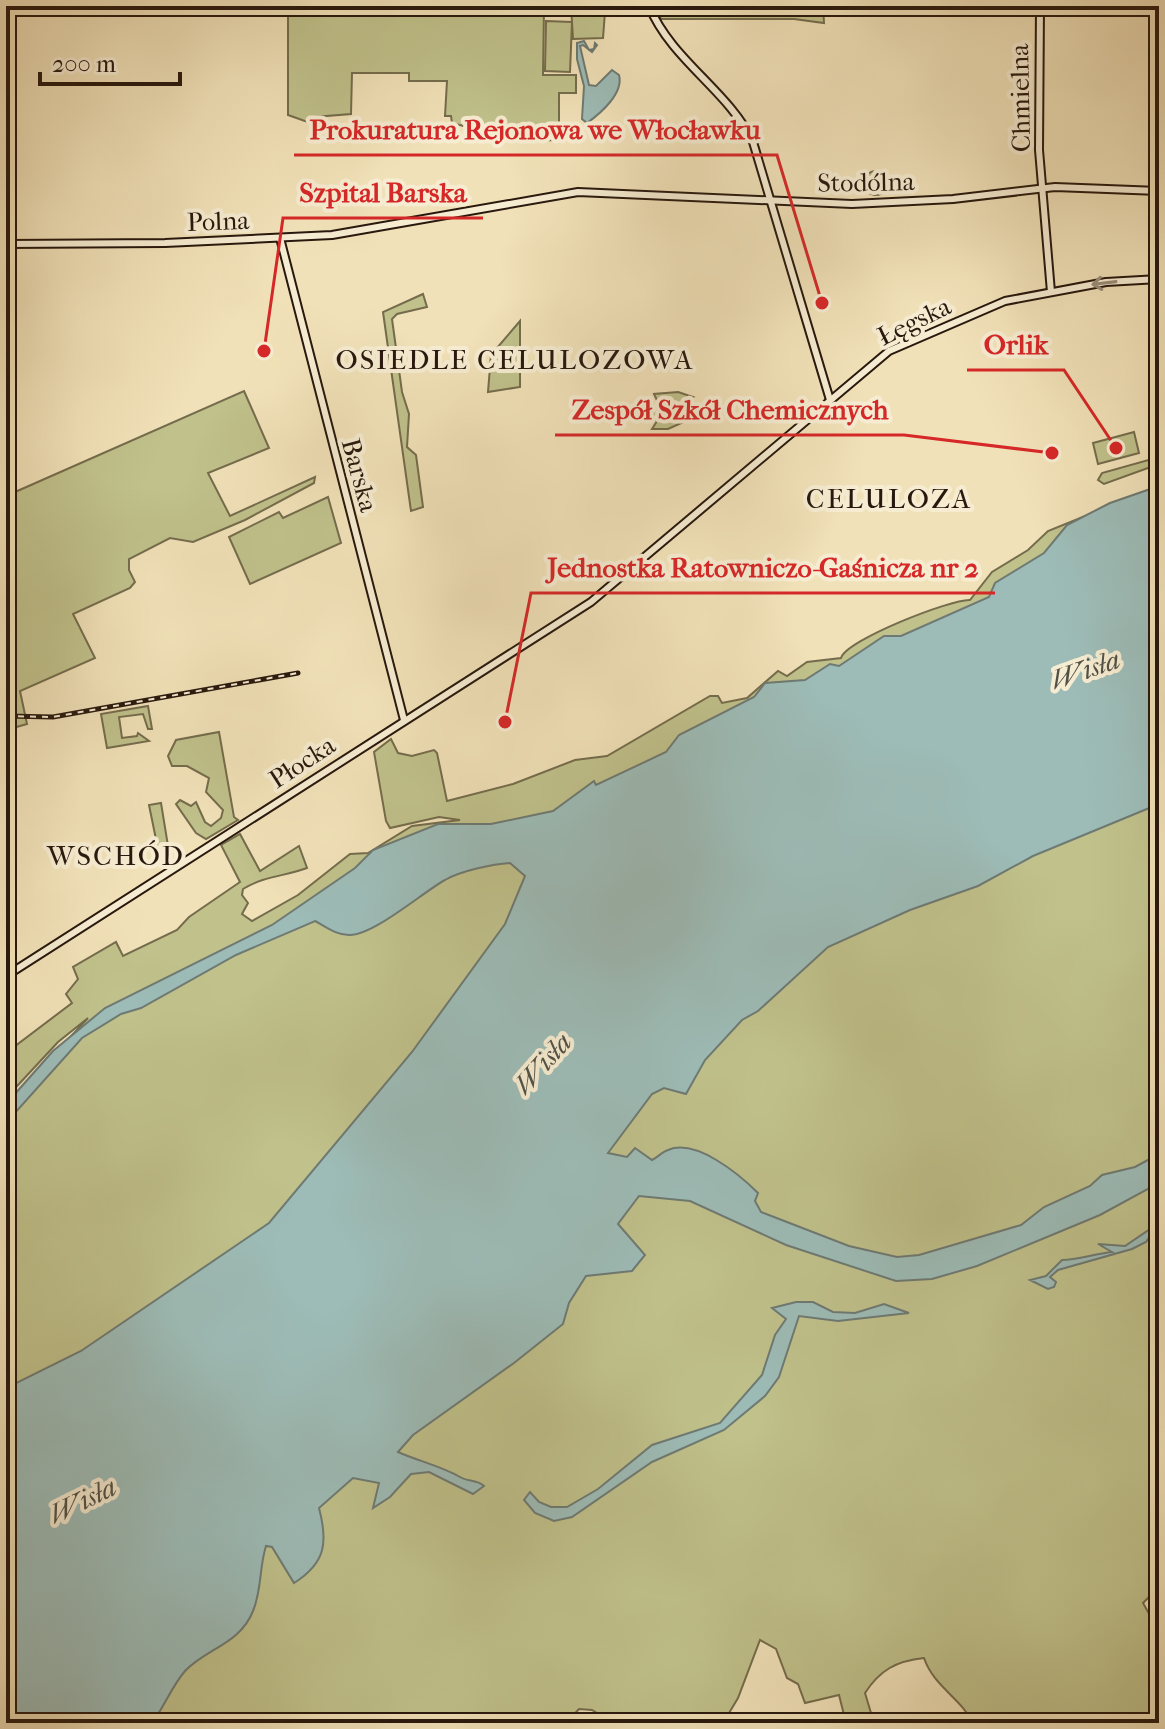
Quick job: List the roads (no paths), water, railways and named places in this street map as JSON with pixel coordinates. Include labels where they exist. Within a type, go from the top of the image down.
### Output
[{"type":"street","points":[[649,6],[669,41],[747,130],[773,201],[805,325],[830,400]]},
{"type":"street","name":"Chmielna","points":[[1040,6],[1040,158],[1051,292]]},
{"type":"street","name":"Stodólna","points":[[525,201],[578,192],[773,201],[917,202],[1044,188],[1159,191]]},
{"type":"street","name":"Polna","points":[[6,244],[280,238],[360,231],[525,201]]},
{"type":"street","name":"Barska","points":[[280,238],[404,720]]},
{"type":"street","name":"Łęgska","points":[[618,580],[889,351],[998,303],[1106,282],[1159,279]]},
{"type":"street","name":"Płocka","points":[[6,976],[591,602],[618,580]]},
{"type":"water","points":[[584,41],[589,49],[580,46],[589,85],[596,86],[612,70],[619,75],[620,82],[610,102],[587,123],[582,119],[584,86],[577,59],[577,43]]},
{"type":"water","name":"Wisła","points":[[1159,486],[1159,804],[1033,856],[978,886],[910,910],[828,947],[758,1011],[742,1020],[705,1060],[686,1094],[664,1088],[652,1094],[608,1153],[627,1157],[635,1148],[652,1160],[666,1151],[691,1149],[717,1160],[758,1193],[755,1201],[761,1212],[849,1246],[897,1257],[919,1255],[1021,1225],[1044,1207],[1090,1186],[1102,1175],[1135,1167],[1159,1154],[1159,1183],[1100,1215],[977,1266],[932,1279],[896,1281],[786,1245],[690,1201],[639,1196],[618,1224],[645,1255],[632,1271],[586,1276],[569,1303],[563,1324],[413,1435],[398,1452],[484,1486],[473,1494],[429,1472],[411,1474],[390,1497],[373,1508],[379,1483],[353,1478],[319,1508],[322,1551],[313,1568],[294,1583],[272,1547],[266,1546],[256,1603],[247,1622],[232,1638],[185,1671],[152,1723],[6,1723],[6,1388],[81,1351],[269,1223],[412,1052],[505,924],[525,876],[510,863],[486,866],[445,880],[371,929],[349,935],[340,934],[315,921],[236,955],[141,1008],[121,1014],[82,1038],[6,1123],[6,1104],[53,1051],[105,1008],[272,925],[355,868],[373,850],[438,824],[491,824],[553,811],[594,781],[596,785],[666,752],[679,735],[754,697],[765,683],[805,680],[830,664],[839,666],[884,636],[901,636],[989,597],[995,583],[1044,553],[1067,525],[1110,503]]},
{"type":"water","points":[[1159,1223],[1159,1234],[1153,1232],[1146,1242],[1132,1249],[1058,1270],[1050,1277],[1056,1282],[1054,1287],[1048,1289],[1030,1280],[1046,1276],[1062,1260],[1112,1252],[1098,1244],[1125,1246]]},
{"type":"water","points":[[796,1302],[813,1302],[833,1312],[855,1313],[884,1304],[909,1313],[838,1321],[799,1316],[779,1377],[765,1396],[724,1430],[652,1462],[572,1517],[554,1521],[535,1513],[524,1500],[530,1492],[539,1502],[551,1507],[567,1507],[598,1489],[652,1445],[720,1423],[762,1375],[775,1335],[786,1319],[772,1308]]},
{"type":"railway","points":[[6,716],[53,717],[298,673]]},
{"type":"place","name":"Prokuratura Rejonowa we Włocławku","points":[[822,303]]},
{"type":"place","name":"Szpital Barska","points":[[264,351]]},
{"type":"place","name":"Orlik","points":[[1116,448]]},
{"type":"place","name":"Zespół Szkół Chemicznych","points":[[1052,453]]},
{"type":"place","name":"Jednostka Ratowniczo-Gaśnicza nr 2","points":[[505,722]]},
{"type":"district","name":"OSIEDLE CELULOZOWA","points":[[515,359]]},
{"type":"district","name":"CELULOZA","points":[[889,498]]},
{"type":"district","name":"WSCHÓD","points":[[116,855]]}]
